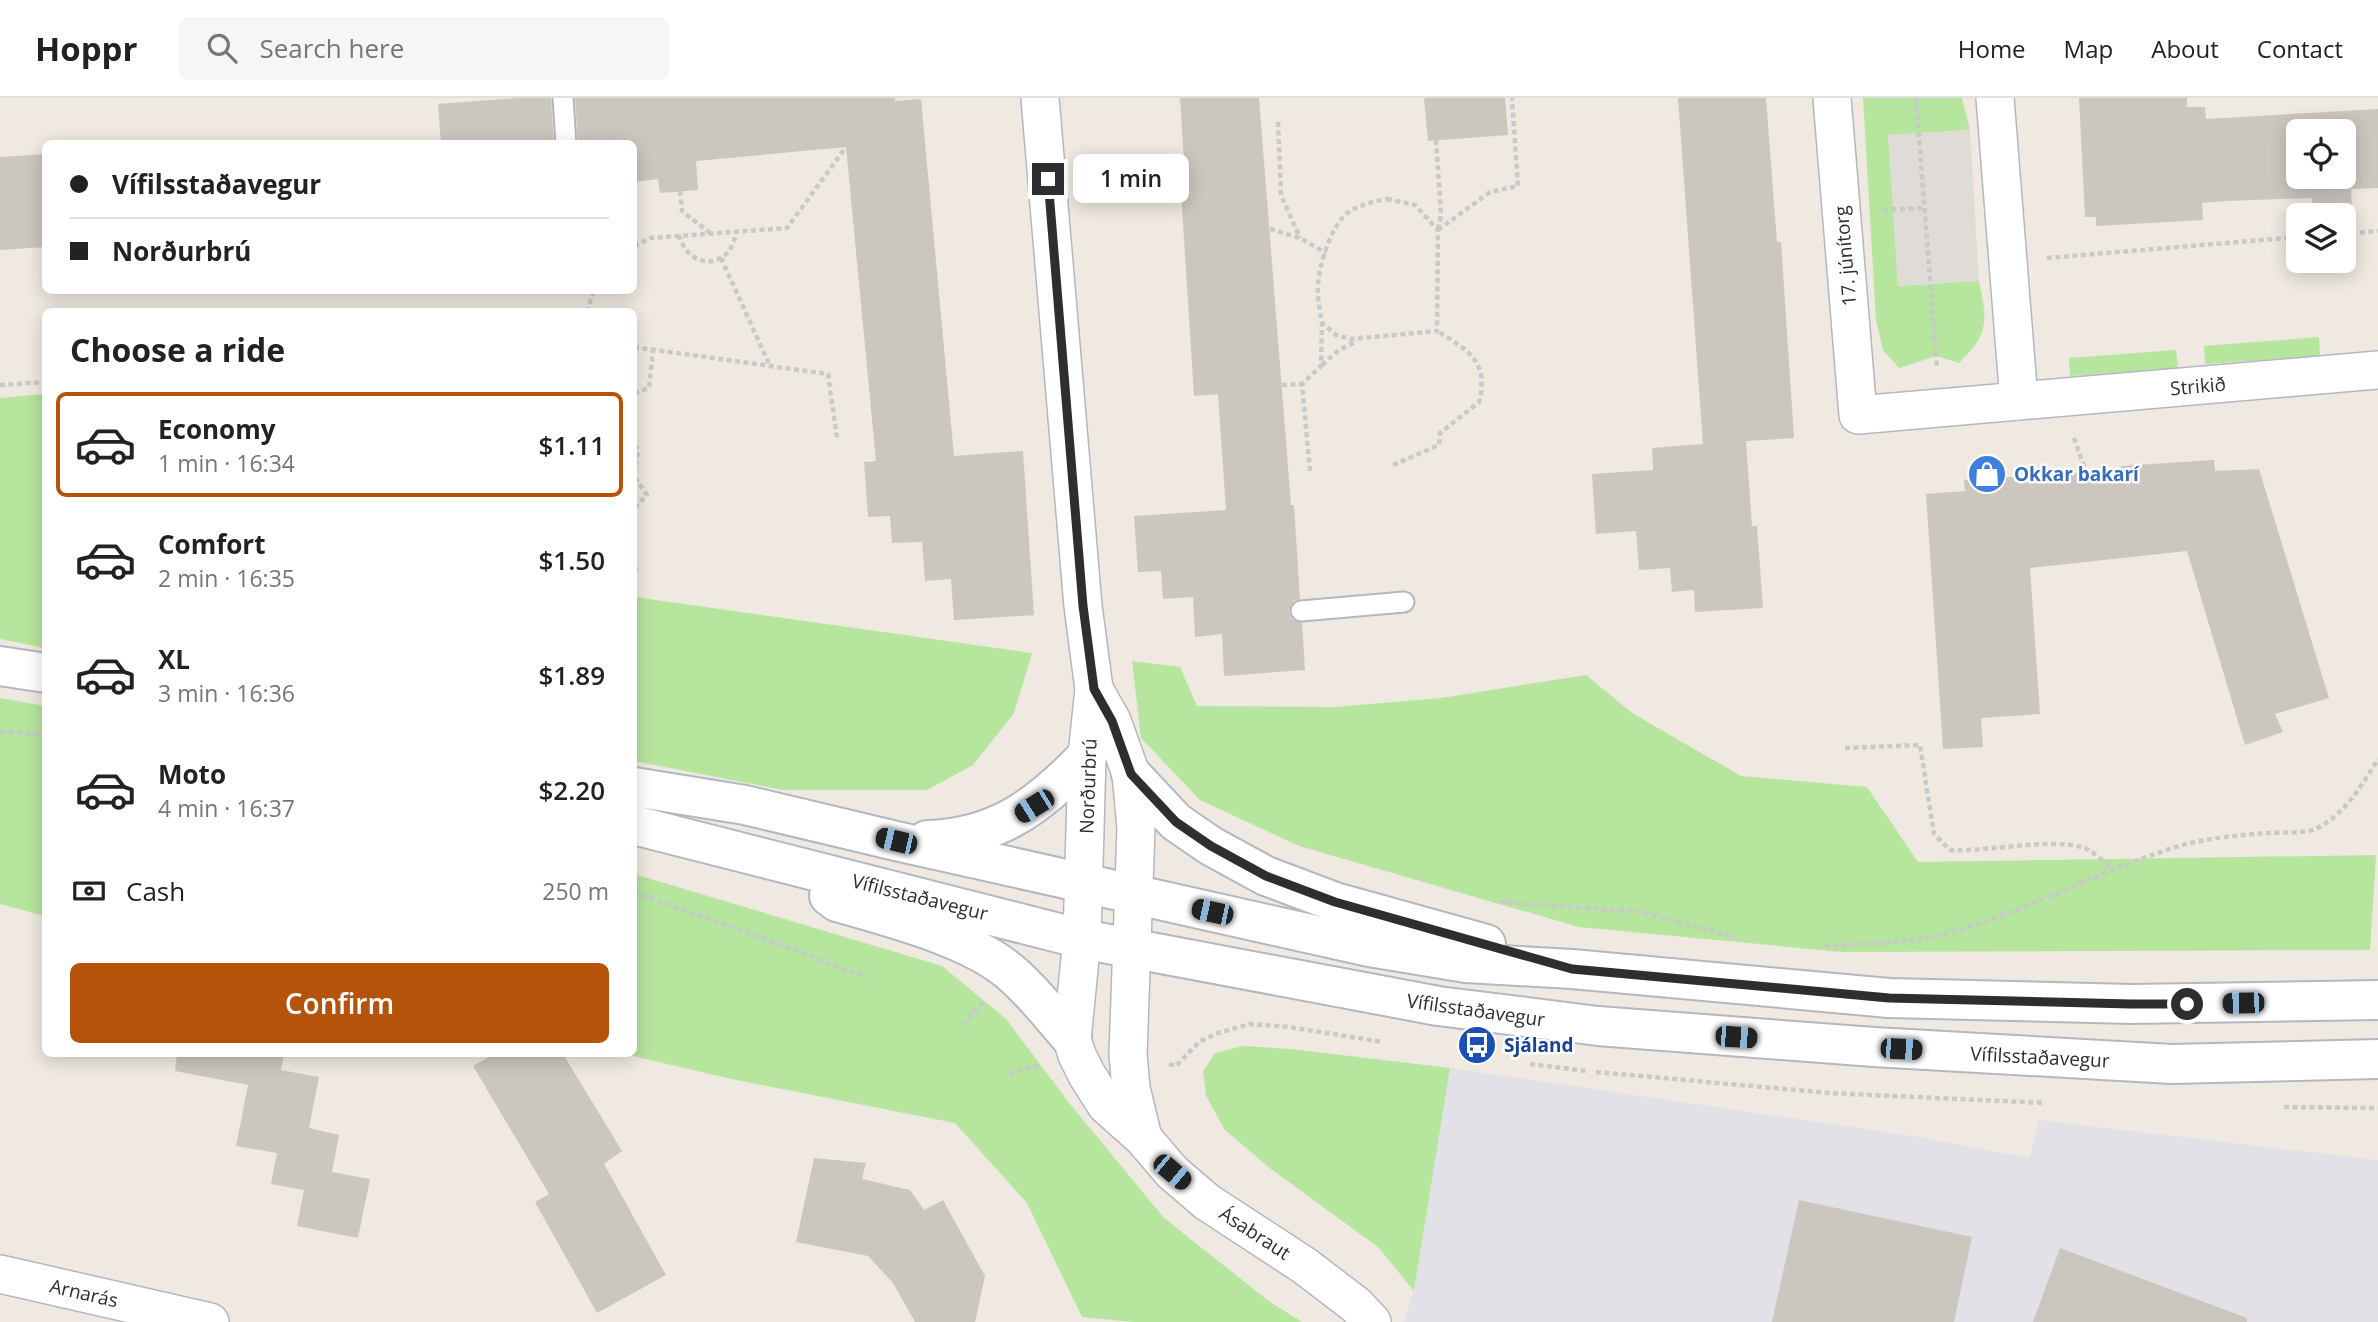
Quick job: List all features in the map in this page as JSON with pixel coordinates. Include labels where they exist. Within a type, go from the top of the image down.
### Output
[{"type":"street","name":"Norðurbrú","points":[[1040,98],[1083,606],[1094,689],[1087,756],[1085,884]]},
{"type":"street","name":"17. júnítorg","points":[[1832,98],[1858,415]]},
{"type":"street","points":[[1995,98],[2019,401]]},
{"type":"street","name":"Strikið","points":[[1858,415],[2378,370]]},
{"type":"street","points":[[0,666],[42,672]]},
{"type":"street","name":"Norðurbrú","points":[[1094,689],[1112,721],[1131,774],[1136,828],[1134,895]]},
{"type":"street","points":[[896,841],[939,840],[987,830],[1016,818],[1058,786],[1087,756]]},
{"type":"street","points":[[1131,774],[1176,822],[1211,846],[1266,876],[1335,902],[1572,969]]},
{"type":"street","points":[[637,787],[745,805],[1369,947],[1466,962],[1889,998],[2131,1004],[2378,1000]]},
{"type":"street","name":"Vífilsstaðavegur","points":[[637,826],[1082,939],[1437,1006],[1598,1026],[1874,1047],[2172,1064],[2378,1059]]},
{"type":"street","points":[[782,862],[837,902],[911,924],[970,948],[1009,971],[1058,1051]]},
{"type":"street","name":"Ásabraut","points":[[1085,884],[1082,939],[1058,1051],[1087,1075],[1106,1105],[1143,1138],[1172,1172],[1207,1202],[1305,1266],[1356,1305],[1372,1322]]},
{"type":"street","name":"Ásabraut","points":[[1134,895],[1129,1055],[1131,1088],[1143,1138]]},
{"type":"street","name":"Arnarás","points":[[0,1274],[210,1322]]},
{"type":"lane","points":[[563,98],[566,140]]},
{"type":"lane","points":[[1301,611],[1404,601]]},
{"type":"path","points":[[1438,230],[1490,192],[1518,186],[1512,98]]},
{"type":"path","points":[[1916,98],[1940,408]]},
{"type":"path","points":[[1278,122],[1281,195],[1300,238]]},
{"type":"path","points":[[1436,140],[1441,215],[1438,230],[1437,331]]},
{"type":"path","points":[[637,244],[651,237],[787,228],[846,147]]},
{"type":"path","points":[[680,191],[682,211],[710,233]]},
{"type":"path","points":[[1321,366],[1322,323],[1318,285],[1336,224],[1347,214],[1372,202],[1387,199],[1415,205],[1438,230]]},
{"type":"path","points":[[1270,229],[1300,238],[1326,253]]},
{"type":"path","points":[[2356,233],[2378,231]]},
{"type":"path","points":[[680,235],[682,246],[689,255],[699,261],[710,261],[730,252],[736,232]]},
{"type":"path","points":[[2040,258],[2286,238]]},
{"type":"path","points":[[721,258],[770,366]]},
{"type":"path","points":[[1322,323],[1336,335],[1350,339],[1437,331],[1476,359],[1482,382],[1479,402],[1440,433],[1440,444],[1393,465]]},
{"type":"path","points":[[1282,385],[1303,384],[1339,350],[1365,338]]},
{"type":"path","points":[[637,347],[828,374],[837,439]]},
{"type":"path","points":[[637,392],[649,388],[653,350]]},
{"type":"path","points":[[0,385],[42,382]]},
{"type":"path","points":[[1303,384],[1310,471]]},
{"type":"path","points":[[637,480],[647,495],[637,505]]},
{"type":"path","points":[[0,731],[42,736]]},
{"type":"path","points":[[1845,748],[1920,745],[1934,834],[1950,850],[1975,851],[2050,845],[2084,848],[2113,869]]},
{"type":"path","points":[[1816,947],[1888,943],[1950,932],[2182,845],[2240,835],[2312,830],[2333,819],[2378,759]]},
{"type":"path","points":[[637,893],[839,968],[868,976]]},
{"type":"path","points":[[1494,902],[1642,912],[1742,940]]},
{"type":"path","points":[[963,1025],[985,1000]]},
{"type":"path","points":[[1009,1074],[1058,1051]]},
{"type":"shaded area","points":[[1970,130],[1979,281],[1898,286],[1888,135]]},
{"type":"shaded area","points":[[1450,1068],[1913,1136],[2030,1158],[2038,1120],[2378,1160],[2378,1322],[1404,1322],[1414,1291]]},
{"type":"green space","points":[[1863,98],[1962,98],[1970,130],[1889,135],[1898,286],[1979,281],[1984,306],[1984,326],[1976,343],[1959,363],[1936,356],[1899,368],[1883,350],[1876,320]]},
{"type":"green space","points":[[2319,337],[2320,356],[2205,364],[2204,346]]},
{"type":"green space","points":[[2176,350],[2178,368],[2070,376],[2069,358]]},
{"type":"green space","points":[[42,394],[42,647],[0,639],[0,398]]},
{"type":"green space","points":[[637,597],[1032,653],[1014,713],[973,765],[927,790],[783,790],[637,762]]},
{"type":"green space","points":[[1132,661],[1180,667],[1197,706],[1334,707],[1441,698],[1586,675],[1632,713],[1741,776],[1867,787],[1918,862],[2376,855],[2370,950],[1842,952],[1579,927],[1299,846],[1200,800],[1141,738]]},
{"type":"green space","points":[[0,698],[42,705],[42,915],[0,904]]},
{"type":"green space","points":[[637,875],[942,966],[1006,1019],[1070,1104],[1164,1218],[1270,1302],[1302,1322],[1134,1322],[1082,1317],[1027,1203],[955,1123],[736,1080],[637,1057]]},
{"type":"green space","points":[[1243,1046],[1450,1068],[1414,1291],[1378,1247],[1271,1169],[1225,1130],[1206,1096],[1203,1071],[1215,1053]]},
{"type":"building","points":[[551,98],[554,140],[441,140],[438,104]]},
{"type":"building","points":[[575,98],[921,99],[954,456],[1023,451],[1034,615],[954,620],[951,579],[925,581],[922,542],[892,543],[890,516],[868,517],[864,462],[876,461],[846,147],[696,161],[698,190],[660,193],[658,179],[637,182],[637,140],[578,140]]},
{"type":"building","points":[[1180,98],[1259,98],[1300,599],[1293,601],[1289,611],[1291,619],[1302,623],[1305,670],[1224,676],[1222,634],[1195,637],[1193,597],[1163,599],[1161,571],[1138,572],[1134,516],[1226,510],[1218,394],[1194,396],[1179,161],[1184,161]]},
{"type":"building","points":[[1424,98],[1505,98],[1508,135],[1428,141]]},
{"type":"building","points":[[1678,98],[1766,98],[1777,242],[1781,242],[1794,438],[1746,441],[1752,526],[1757,526],[1763,608],[1695,612],[1694,590],[1672,592],[1670,568],[1639,570],[1636,531],[1596,534],[1592,474],[1653,470],[1652,448],[1703,444]]},
{"type":"building","points":[[2079,98],[2187,98],[2187,107],[2205,107],[2206,119],[2378,109],[2378,188],[2356,189],[2356,119],[2286,119],[2286,189],[2351,189],[2352,203],[2312,203],[2312,198],[2202,203],[2203,220],[2096,226],[2096,217],[2085,217]]},
{"type":"building","points":[[42,154],[42,247],[0,250],[0,157]]},
{"type":"building","points":[[2214,460],[2215,471],[2259,469],[2329,698],[2275,714],[2283,732],[2245,745],[2187,551],[2030,568],[2040,714],[1981,718],[1983,747],[1943,749],[1926,494],[1965,491],[1964,480],[2121,470],[2121,466]]},
{"type":"building","points":[[177,1057],[283,1057],[281,1070],[319,1077],[309,1128],[339,1135],[332,1172],[370,1179],[358,1238],[297,1226],[304,1190],[271,1184],[277,1153],[236,1146],[248,1085],[175,1071]]},
{"type":"building","points":[[489,1057],[565,1057],[622,1151],[604,1164],[666,1275],[597,1313],[535,1202],[549,1194],[473,1066]]},
{"type":"building","points":[[814,1158],[866,1163],[862,1179],[910,1190],[924,1210],[943,1200],[985,1276],[975,1322],[915,1322],[893,1283],[868,1256],[796,1242]]},
{"type":"building","points":[[1799,1200],[1972,1237],[1954,1322],[1772,1322]]},
{"type":"building","points":[[2060,1248],[2247,1318],[2247,1322],[2033,1322]]},
{"type":"place","name":"Okkar bakarí","points":[[1987,474]]},
{"type":"place","name":"Sjáland","points":[[1477,1045]]},
{"type":"route","points":[[1048,179],[1083,606],[1094,689],[1112,721],[1131,774],[1176,822],[1211,846],[1266,876],[1335,902],[1572,969],[1889,998],[2187,1004]]}]
